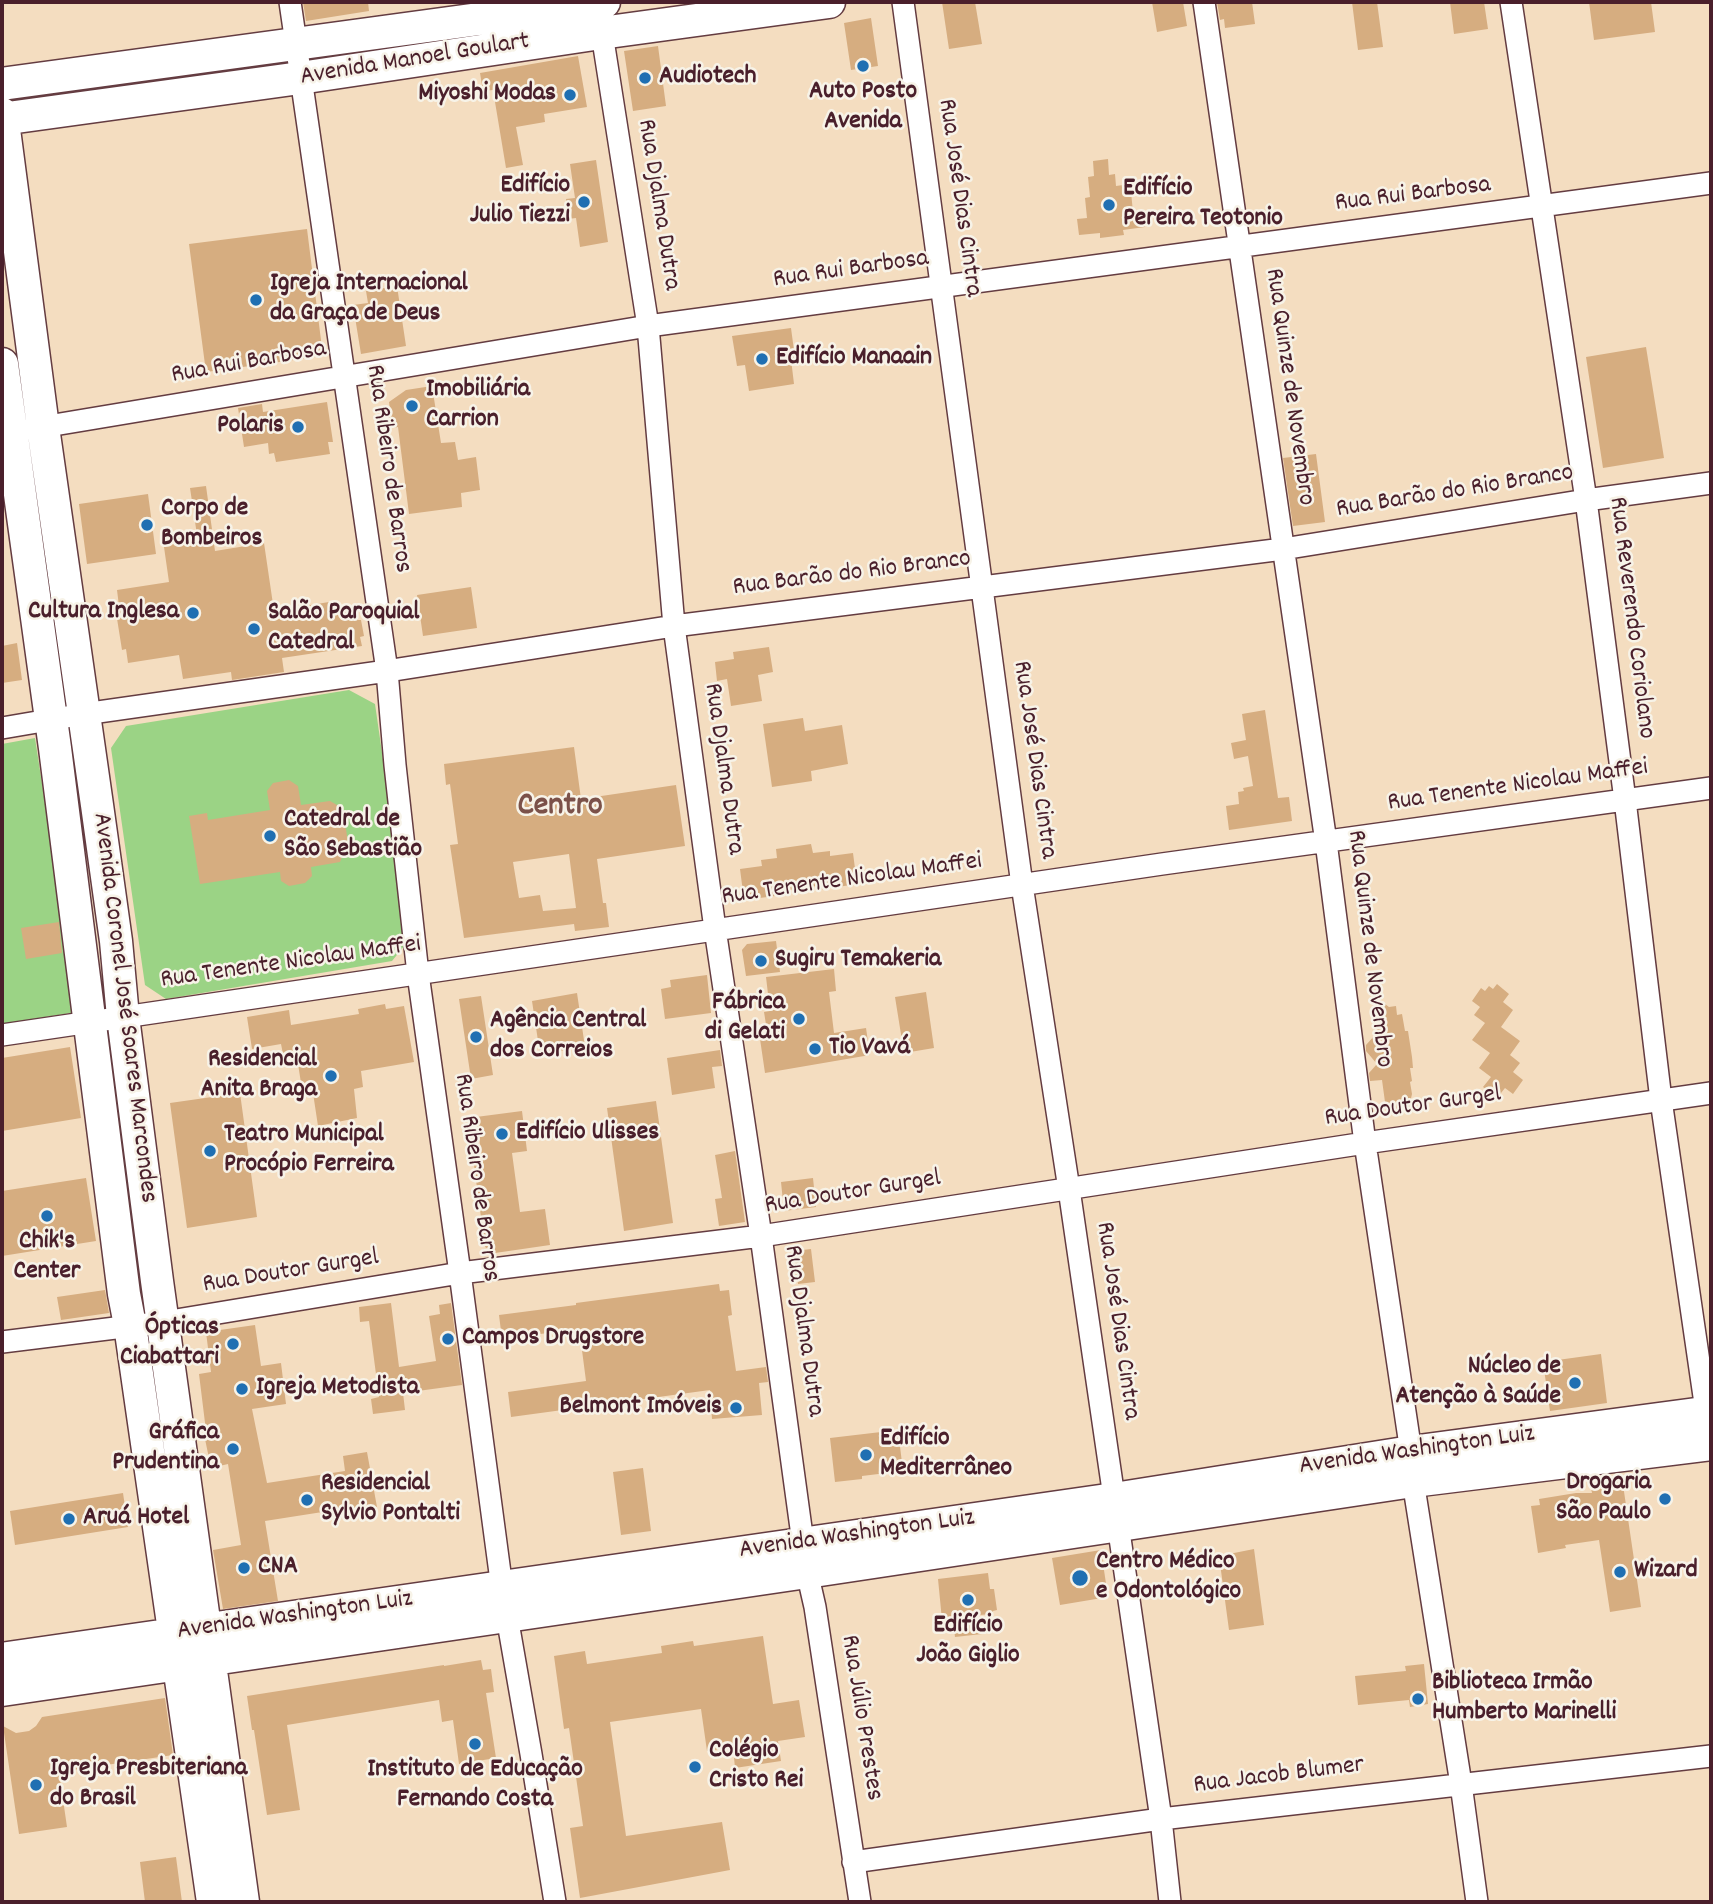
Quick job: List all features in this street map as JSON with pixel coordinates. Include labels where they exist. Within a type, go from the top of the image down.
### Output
[{"type":"main road","name":"Avenida Manoel Goulart","points":[[2,84],[296,43],[600,10],[829,2]]},
{"type":"main road","name":"Avenida Manoel Goulart","points":[[2,119],[300,78],[600,10]]},
{"type":"main road","name":"Avenida Coronel José Soares Marcondes","points":[[2,114],[43,427],[116,941],[122,1017],[164,1322],[213,1902]]},
{"type":"main road","name":"Avenida Coronel José Soares Marcondes","points":[[2,364],[7,433],[51,720],[124,1294],[243,1902]]},
{"type":"main road","name":"Avenida Washington Luiz","points":[[2,1690],[192,1648],[1412,1466],[1709,1412]]},
{"type":"main road","name":"Avenida Washington Luiz","points":[[1412,1466],[1711,1444]]},
{"type":"main road","name":"Avenida Washington Luiz","points":[[2,1659],[192,1648]]},
{"type":"street","name":"Rua Ribeiro de Barros","points":[[290,2],[387,671],[418,974],[504,1602],[555,1902]]},
{"type":"street","name":"Rua José Dias Cintra","points":[[903,2],[1021,885],[1069,1189],[1161,1819],[1170,1902]]},
{"type":"street","name":"Rua Quinze de Novembro","points":[[1204,2],[1326,842],[1365,1143],[1477,1902]]},
{"type":"street","name":"Rua Reverendo Coriolano","points":[[1511,2],[1586,500],[1661,1100],[1709,1412],[1711,1451]]},
{"type":"street","name":"Rua Djalma Dutra","points":[[600,10],[648,326],[674,626],[805,1558]]},
{"type":"street","name":"Rua Rui Barbosa","points":[[7,433],[648,326],[1711,183]]},
{"type":"street","name":"Rua Barão do Rio Branco","points":[[2,728],[674,626],[1283,549],[1586,500],[1711,483]]},
{"type":"street","name":"Rua Tenente Nicolau Maffei","points":[[2,1035],[715,929],[1711,788]]},
{"type":"street","name":"Rua Doutor Gurgel","points":[[2,1342],[164,1322],[460,1273],[761,1236],[1711,1093]]},
{"type":"street","name":"Rua Júlio Prestes","points":[[805,1558],[815,1607],[860,1902]]},
{"type":"street","name":"Rua Jacob Blumer","points":[[853,1863],[1161,1819],[1711,1756]]},
{"type":"green space","points":[[349,690],[375,704],[409,940],[392,961],[166,999],[145,985],[111,748],[126,726]]},
{"type":"green space","points":[[35,738],[77,1012],[2,1024],[2,744]]},
{"type":"building","points":[[303,2],[368,2],[369,11],[306,21]]},
{"type":"building","points":[[942,2],[975,2],[982,44],[949,49]]},
{"type":"building","points":[[1152,2],[1183,2],[1187,26],[1157,32]]},
{"type":"building","points":[[1217,2],[1252,2],[1255,24],[1225,28],[1224,19],[1220,20]]},
{"type":"building","points":[[1352,2],[1377,2],[1383,47],[1358,50]]},
{"type":"building","points":[[1450,2],[1484,2],[1488,29],[1454,34]]},
{"type":"building","points":[[1589,2],[1651,2],[1655,32],[1594,40]]},
{"type":"building","points":[[871,18],[878,66],[851,70],[844,23]]},
{"type":"building","name":"Audiotech","points":[[658,46],[666,106],[633,111],[624,51]]},
{"type":"building","points":[[578,56],[587,107],[544,114],[545,122],[516,127],[523,165],[506,168],[493,90],[483,91],[480,73]]},
{"type":"building","name":"Edifício Pereira Teotonio","points":[[1108,159],[1109,175],[1115,174],[1116,186],[1123,185],[1124,193],[1131,192],[1133,212],[1143,211],[1145,227],[1123,230],[1124,235],[1100,238],[1100,233],[1079,235],[1077,219],[1087,218],[1085,198],[1090,197],[1088,177],[1094,176],[1093,161]]},
{"type":"building","name":"Edifício Julio Tiezzi","points":[[596,160],[608,242],[580,247],[576,218],[568,219],[566,199],[575,198],[570,164]]},
{"type":"building","name":"Igreja Internacional da Graça de Deus","points":[[307,229],[323,356],[206,372],[189,244]]},
{"type":"building","points":[[397,286],[406,346],[361,354],[353,305],[368,303],[366,291]]},
{"type":"building","name":"Edifício Manaain","points":[[791,328],[795,358],[791,359],[794,384],[749,391],[745,365],[737,366],[732,336]]},
{"type":"building","points":[[1646,347],[1664,458],[1603,468],[1586,357]]},
{"type":"building","points":[[432,386],[441,443],[455,442],[458,460],[476,457],[480,490],[461,493],[462,507],[409,514],[398,427],[386,429],[383,411],[390,410],[389,402],[406,390]]},
{"type":"building","name":"Polaris","points":[[327,402],[333,442],[328,442],[330,454],[276,462],[274,453],[269,454],[268,443],[244,447],[238,408],[262,404],[263,412]]},
{"type":"building","points":[[1316,454],[1325,522],[1293,526],[1283,458]]},
{"type":"building","points":[[206,486],[215,551],[264,543],[274,611],[329,602],[331,610],[355,606],[364,636],[360,637],[362,646],[282,658],[284,672],[232,680],[231,672],[183,679],[179,655],[128,663],[126,649],[122,650],[115,606],[119,606],[117,590],[169,582],[163,540],[197,535],[190,488]]},
{"type":"building","points":[[148,494],[156,554],[87,564],[79,504]]},
{"type":"building","points":[[471,587],[477,628],[423,636],[417,595]]},
{"type":"building","points":[[17,643],[22,680],[2,683],[2,646]]},
{"type":"building","points":[[769,647],[773,672],[758,675],[762,701],[731,706],[727,679],[717,681],[715,662],[734,659],[733,652]]},
{"type":"building","points":[[1265,710],[1278,798],[1289,797],[1292,821],[1229,830],[1226,806],[1239,804],[1238,792],[1253,786],[1248,756],[1234,759],[1231,743],[1246,740],[1242,714]]},
{"type":"building","points":[[803,718],[805,731],[842,725],[848,764],[811,771],[812,781],[772,787],[763,724]]},
{"type":"building","points":[[574,747],[581,799],[676,785],[685,846],[597,859],[609,927],[575,931],[574,924],[464,938],[450,845],[458,844],[450,784],[446,785],[444,764]],"holes":[[[569,854],[576,908],[543,911],[540,895],[519,898],[513,862]]]},
{"type":"building","name":"Catedral de São Sebastião","points":[[289,780],[298,786],[301,805],[330,801],[337,805],[339,821],[346,829],[348,843],[340,862],[311,867],[312,876],[305,883],[289,886],[281,881],[280,872],[200,884],[189,816],[207,813],[208,820],[270,810],[267,791],[273,783]]},
{"type":"building","points":[[811,844],[813,853],[830,851],[830,856],[853,853],[857,884],[818,890],[817,886],[782,891],[783,895],[744,900],[740,869],[762,866],[761,860],[777,858],[776,849]]},
{"type":"building","points":[[59,922],[62,953],[26,959],[21,928]]},
{"type":"building","name":"Sugiru Temakeria","points":[[776,941],[780,972],[746,976],[742,950],[747,944]]},
{"type":"building","points":[[834,969],[836,991],[829,992],[834,1033],[866,1028],[870,1055],[765,1073],[760,1039],[768,1037],[764,1012],[770,1011],[766,977]]},
{"type":"building","points":[[707,975],[711,1013],[665,1019],[661,989],[671,987],[670,980]]},
{"type":"building","points":[[1497,984],[1509,994],[1503,1002],[1513,1010],[1501,1027],[1520,1041],[1510,1055],[1520,1063],[1513,1072],[1523,1080],[1513,1094],[1505,1088],[1497,1098],[1483,1087],[1491,1077],[1479,1068],[1490,1053],[1472,1040],[1485,1023],[1474,1015],[1480,1007],[1472,1001],[1481,988],[1485,991],[1489,986],[1493,989]]},
{"type":"building","points":[[926,992],[934,1048],[904,1053],[895,997]]},
{"type":"building","points":[[577,993],[585,1047],[540,1054],[532,1001]]},
{"type":"building","name":"Agência Central dos Correios","points":[[481,996],[493,1075],[471,1079],[459,999]]},
{"type":"building","points":[[385,1004],[386,1009],[404,1006],[414,1062],[361,1071],[363,1087],[354,1089],[357,1118],[318,1126],[313,1093],[303,1096],[296,1051],[283,1054],[281,1044],[252,1049],[247,1017],[289,1010],[291,1025],[359,1014],[358,1009]]},
{"type":"building","points":[[1385,1004],[1389,1007],[1396,1006],[1397,1015],[1402,1014],[1412,1057],[1412,1094],[1409,1107],[1401,1112],[1390,1110],[1385,1102],[1382,1080],[1370,1081],[1369,1073],[1377,1064],[1366,1051],[1366,1045],[1375,1035],[1373,1010]]},
{"type":"building","points":[[70,1047],[81,1118],[2,1131],[2,1058]]},
{"type":"building","points":[[720,1050],[722,1066],[712,1067],[715,1088],[672,1095],[667,1058]]},
{"type":"building","points":[[240,1093],[257,1217],[187,1228],[170,1103]]},
{"type":"building","points":[[656,1101],[673,1223],[624,1231],[607,1108]]},
{"type":"building","points":[[522,1111],[527,1151],[512,1153],[520,1212],[545,1209],[550,1245],[495,1253],[485,1247],[473,1158],[482,1157],[476,1117]]},
{"type":"building","points":[[735,1151],[745,1222],[719,1226],[715,1199],[722,1198],[715,1155]]},
{"type":"building","name":"Chik's Center","points":[[86,1178],[96,1241],[2,1256],[2,1191]]},
{"type":"building","points":[[813,1178],[816,1207],[784,1211],[781,1182]]},
{"type":"building","points":[[811,1249],[815,1282],[798,1284],[794,1251]]},
{"type":"building","points":[[719,1284],[720,1291],[729,1290],[732,1315],[728,1316],[736,1371],[766,1367],[768,1382],[759,1383],[762,1415],[712,1419],[710,1390],[511,1417],[508,1392],[586,1381],[580,1335],[572,1336],[571,1330],[502,1339],[499,1315]]},
{"type":"building","points":[[105,1290],[109,1313],[61,1320],[57,1297]]},
{"type":"building","points":[[391,1303],[399,1367],[436,1361],[429,1316],[440,1314],[439,1305],[451,1303],[462,1385],[403,1393],[405,1410],[373,1414],[371,1399],[379,1397],[369,1321],[360,1322],[359,1307]]},
{"type":"building","points":[[255,1325],[261,1366],[281,1363],[286,1404],[252,1409],[267,1483],[345,1471],[343,1456],[367,1452],[377,1507],[374,1507],[374,1512],[349,1516],[348,1508],[265,1521],[278,1601],[223,1609],[213,1550],[241,1545],[228,1464],[211,1468],[205,1439],[199,1374],[211,1372],[206,1332]]},
{"type":"building","name":"Núcleo de Atenção à Saúde","points":[[1601,1354],[1607,1403],[1550,1411],[1543,1362]]},
{"type":"building","name":"Edifício Mediterrâneo","points":[[898,1430],[903,1471],[835,1482],[830,1438]]},
{"type":"building","points":[[643,1468],[651,1531],[621,1535],[613,1472]]},
{"type":"building","points":[[1622,1478],[1641,1607],[1610,1612],[1599,1540],[1565,1545],[1566,1548],[1538,1553],[1531,1506],[1540,1505],[1539,1499],[1592,1493],[1590,1483]]},
{"type":"building","name":"Aruá Hotel","points":[[123,1493],[128,1527],[15,1545],[10,1511]]},
{"type":"building","points":[[1254,1549],[1264,1625],[1229,1630],[1219,1556]]},
{"type":"building","name":"Centro Médico e Odontológico","points":[[1101,1550],[1108,1597],[1060,1605],[1052,1558]]},
{"type":"building","name":"Edifício João Giglio","points":[[988,1573],[997,1610],[993,1611],[993,1614],[979,1615],[982,1634],[955,1637],[953,1619],[942,1620],[938,1579]]},
{"type":"building","points":[[763,1636],[773,1704],[799,1700],[805,1737],[778,1741],[781,1761],[735,1768],[733,1747],[707,1751],[701,1709],[610,1722],[626,1836],[722,1822],[730,1870],[580,1898],[570,1828],[583,1826],[569,1728],[564,1729],[554,1656],[585,1651],[587,1664],[662,1653],[661,1646],[693,1641],[694,1646]]},
{"type":"building","name":"Instituto de Educação Fernando Costa","points":[[481,1660],[483,1670],[491,1669],[494,1692],[486,1693],[496,1758],[459,1764],[453,1720],[442,1722],[439,1700],[287,1725],[300,1810],[267,1815],[247,1696]]},
{"type":"building","points":[[1424,1664],[1428,1704],[1410,1707],[1409,1700],[1358,1705],[1355,1676],[1406,1671],[1405,1666]]},
{"type":"building","points":[[165,1698],[173,1755],[59,1772],[67,1827],[19,1834],[3,1726],[16,1733],[29,1731],[42,1717]]},
{"type":"building","points":[[176,1857],[182,1902],[145,1902],[140,1862]]},
{"type":"place","name":"Auto Posto Avenida","points":[[863,66]]},
{"type":"place","name":"Audiotech","points":[[645,78]]},
{"type":"place","name":"Miyoshi Modas","points":[[570,95]]},
{"type":"place","name":"Edifício Julio Tiezzi","points":[[584,202]]},
{"type":"place","name":"Edifício Pereira Teotonio","points":[[1109,205]]},
{"type":"place","name":"Igreja Internacional da Graça de Deus","points":[[256,300]]},
{"type":"place","name":"Edifício Manaain","points":[[762,359]]},
{"type":"place","name":"Imobiliária Carrion","points":[[412,406]]},
{"type":"place","name":"Polaris","points":[[298,427]]},
{"type":"place","name":"Corpo de Bombeiros","points":[[147,525]]},
{"type":"place","name":"Cultura Inglesa","points":[[193,613]]},
{"type":"place","name":"Salão Paroquial Catedral","points":[[254,629]]},
{"type":"place","name":"Catedral de São Sebastião","points":[[270,836]]},
{"type":"place","name":"Sugiru Temakeria","points":[[761,961]]},
{"type":"place","name":"Fábrica di Gelati","points":[[799,1019]]},
{"type":"place","name":"Agência Central dos Correios","points":[[476,1037]]},
{"type":"place","name":"Tio Vavá","points":[[815,1049]]},
{"type":"place","name":"Residencial Anita Braga","points":[[331,1076]]},
{"type":"place","name":"Edifício Ulisses","points":[[502,1134]]},
{"type":"place","name":"Teatro Municipal Procópio Ferreira","points":[[210,1151]]},
{"type":"place","name":"Chik's Center","points":[[47,1216]]},
{"type":"place","name":"Campos Drugstore","points":[[448,1339]]},
{"type":"place","name":"Ópticas Ciabattari","points":[[233,1344]]},
{"type":"place","name":"Núcleo de Atenção à Saúde","points":[[1575,1383]]},
{"type":"place","name":"Igreja Metodista","points":[[242,1389]]},
{"type":"place","name":"Belmont Imóveis","points":[[736,1408]]},
{"type":"place","name":"Gráfica Prudentina","points":[[233,1449]]},
{"type":"place","name":"Edifício Mediterrâneo","points":[[866,1455]]},
{"type":"place","name":"Drogaria São Paulo","points":[[1665,1499]]},
{"type":"place","name":"Residencial Sylvio Pontalti","points":[[307,1500]]},
{"type":"place","name":"Aruá Hotel","points":[[69,1519]]},
{"type":"place","name":"CNA","points":[[244,1568]]},
{"type":"place","name":"Wizard","points":[[1620,1572]]},
{"type":"place","name":"Centro Médico e Odontológico","points":[[1080,1578]]},
{"type":"place","name":"Edifício João Giglio","points":[[968,1600]]},
{"type":"place","name":"Biblioteca Irmão Humberto Marinelli","points":[[1418,1699]]},
{"type":"place","name":"Instituto de Educação Fernando Costa","points":[[475,1744]]},
{"type":"place","name":"Colégio Cristo Rei","points":[[695,1767]]},
{"type":"place","name":"Igreja Presbiteriana do Brasil","points":[[36,1785]]},
{"type":"district","name":"Centro","points":[[560,808]]}]
